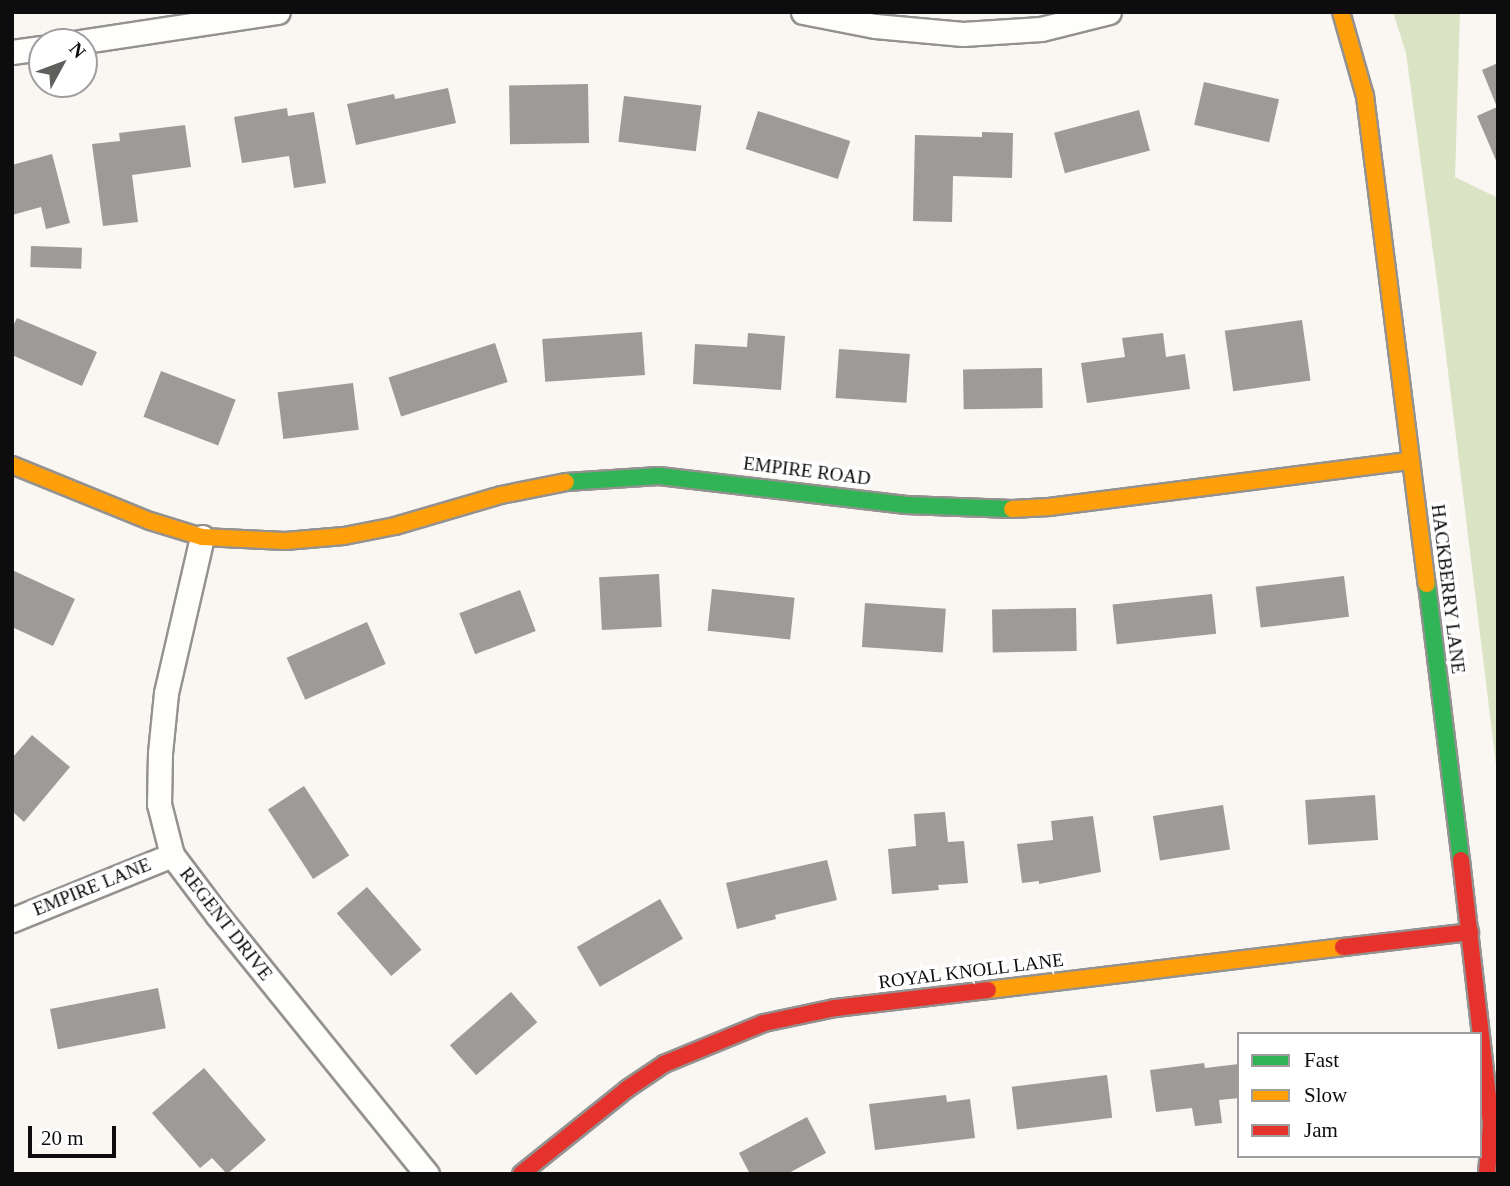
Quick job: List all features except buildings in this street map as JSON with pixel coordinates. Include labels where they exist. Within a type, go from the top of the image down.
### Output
[{"type":"street","points":[[98,39],[278,12]]},
{"type":"street","points":[[803,12],[875,26],[962,34],[1041,29],[1109,12]]},
{"type":"street","name":"HACKBERRY LANE","points":[[1341,12],[1365,96],[1481,1032]]},
{"type":"street","name":"EMPIRE ROAD","points":[[202,537],[285,541],[344,536],[395,526],[527,488],[601,478],[659,476],[906,505],[989,510],[1049,507],[1410,461]]},
{"type":"street","points":[[12,465],[149,521],[202,537]]},
{"type":"street","name":"REGENT DRIVE","points":[[202,537],[166,693],[160,753],[159,804],[172,855],[218,916],[427,1174]]},
{"type":"street","name":"EMPIRE LANE","points":[[12,920],[172,855]]},
{"type":"street","name":"ROYAL KNOLL LANE","points":[[521,1174],[627,1088],[664,1064],[764,1023],[835,1008],[1470,932]]},
{"type":"street","name":"HACKBERRY LANE","points":[[1482,1037],[1492,1125],[1487,1174]]},
{"type":"green space","points":[[1393,12],[1460,12],[1455,177],[1498,198],[1498,781],[1437,281],[1406,53]]},
{"type":"traffic: fast","points":[[566,482],[659,476],[906,505],[1012,509]]},
{"type":"traffic: fast","points":[[1427,584],[1461,860]]},
{"type":"traffic: slow","points":[[1341,12],[1365,96],[1427,584]]},
{"type":"traffic: slow","points":[[1012,509],[1049,507],[1410,461]]},
{"type":"traffic: slow","points":[[12,465],[150,521],[202,537],[285,541],[344,536],[395,526],[501,495],[566,482]]},
{"type":"traffic: slow","points":[[988,990],[1343,947]]},
{"type":"traffic: jam","points":[[1461,860],[1480,1032]]},
{"type":"traffic: jam","points":[[1343,947],[1470,932]]},
{"type":"traffic: jam","points":[[521,1174],[627,1089],[664,1064],[764,1023],[835,1008],[988,990]]},
{"type":"traffic: jam","points":[[1482,1046],[1491,1125],[1487,1174]]}]
